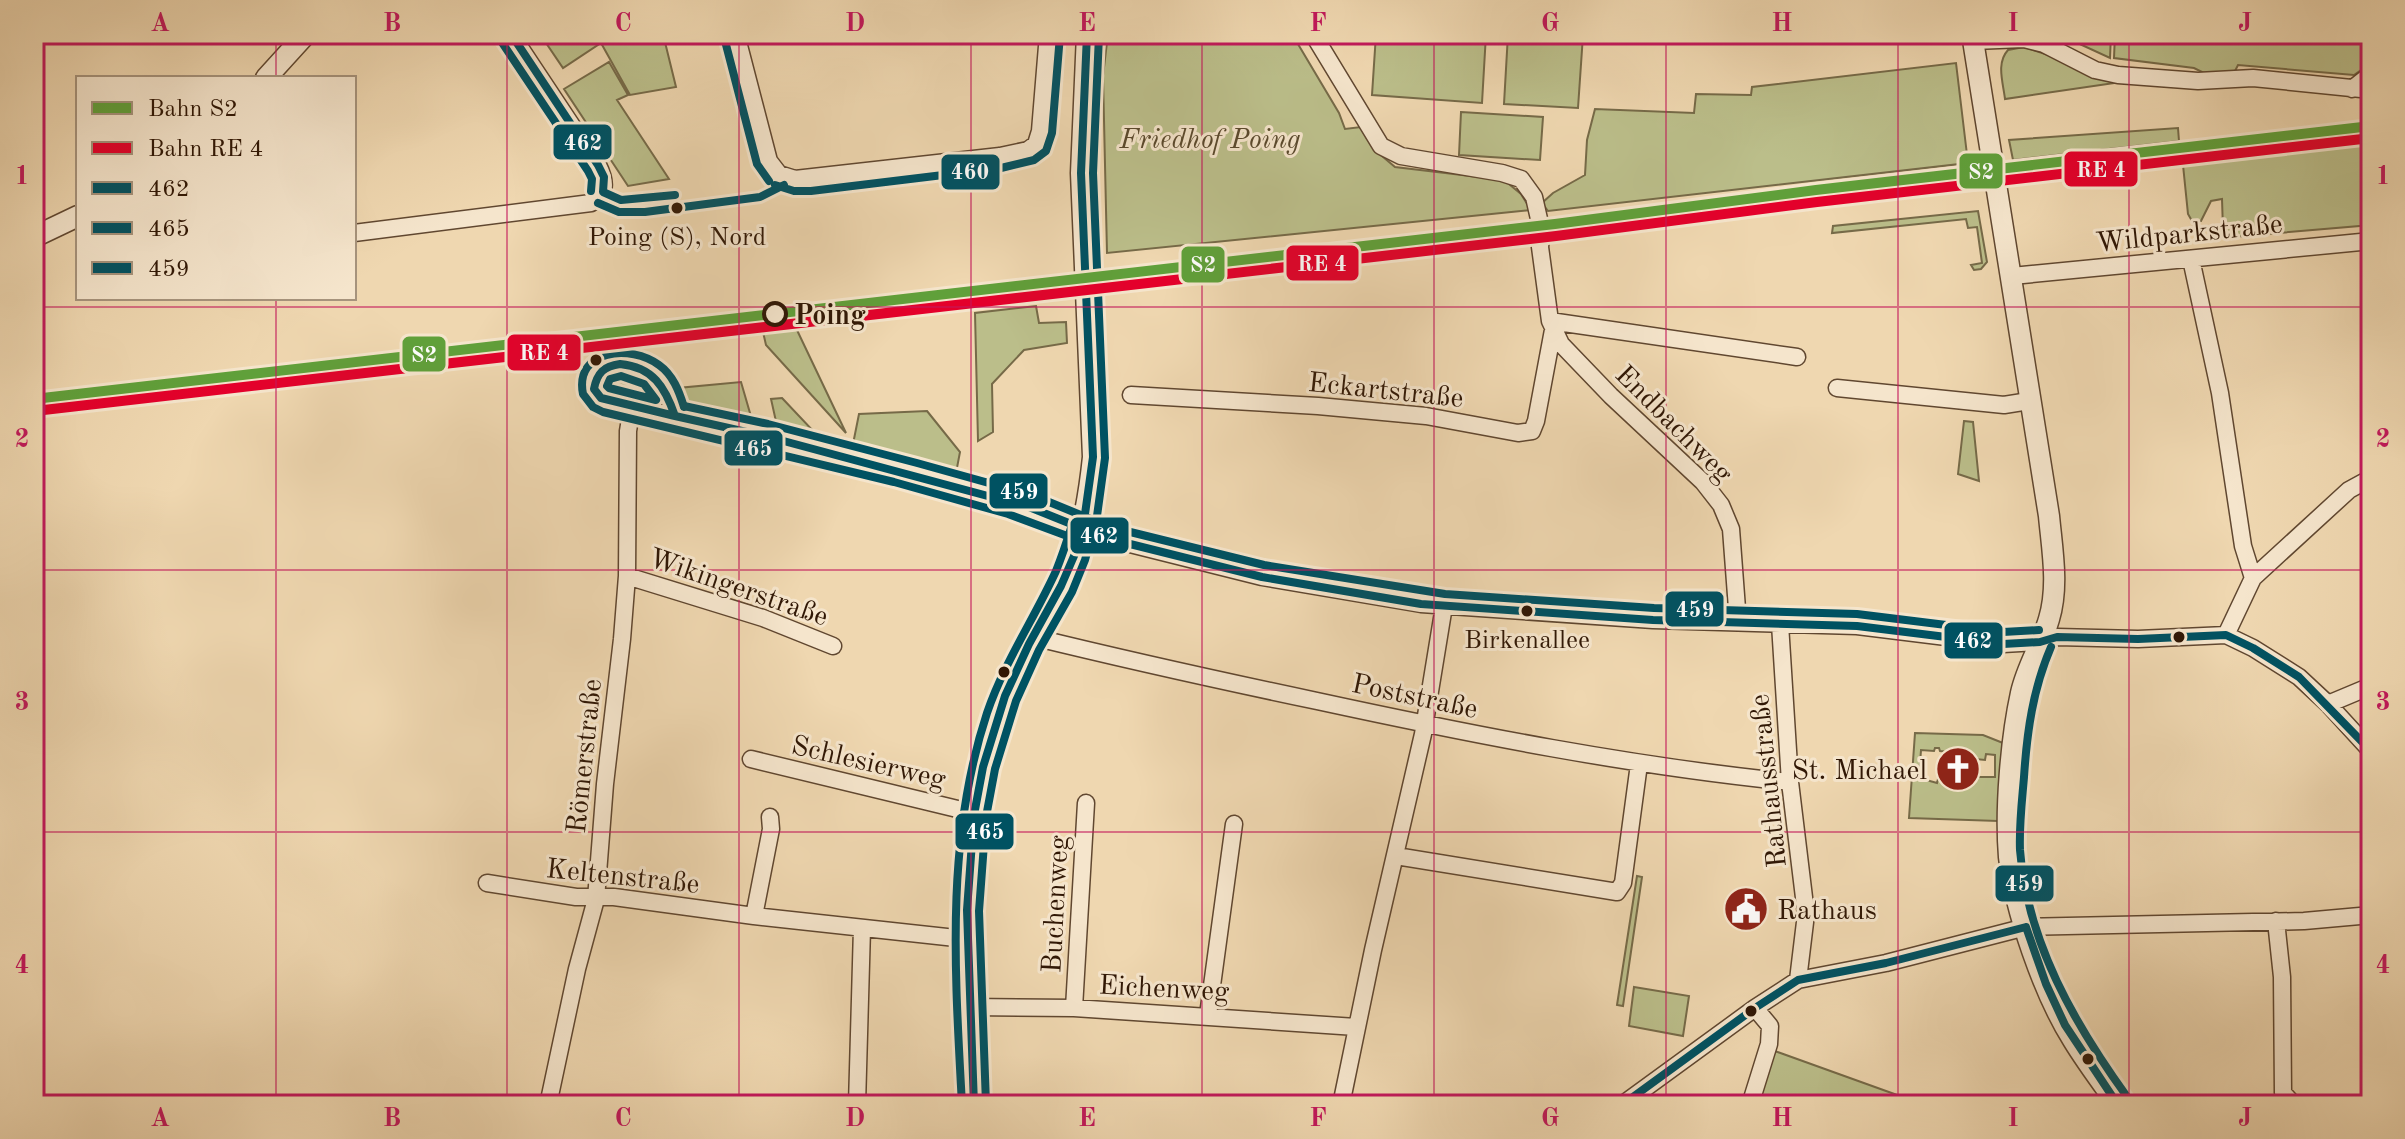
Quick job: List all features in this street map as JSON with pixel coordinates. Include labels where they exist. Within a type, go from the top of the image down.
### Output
[{"type":"street","points":[[268,76],[306,34]]},
{"type":"street","points":[[356,233],[591,203],[599,199],[604,177],[598,165],[511,34]]},
{"type":"street","points":[[736,34],[769,161],[779,174],[795,179],[1000,156],[1028,150],[1036,144],[1040,131],[1048,34]]},
{"type":"street","points":[[974,1105],[965,939],[974,813],[997,719],[1013,675],[1068,572],[1083,529],[1093,457],[1081,173],[1087,34]]},
{"type":"street","points":[[1313,34],[1381,146],[1401,156],[1521,179],[1534,197],[1539,219]]},
{"type":"street","points":[[2118,1105],[2061,1019],[2026,927],[2009,857],[2014,736],[2021,692],[2050,616],[2054,574],[2049,516],[1973,36],[2024,39],[2044,44],[2095,70],[2118,75],[2198,81],[2253,78],[2371,90]]},
{"type":"street","points":[[2352,89],[2371,74]]},
{"type":"street","points":[[38,235],[76,220]]},
{"type":"street","points":[[1541,238],[1552,326]]},
{"type":"street","name":"Wildparkstraße","points":[[2012,276],[2371,241]]},
{"type":"street","points":[[2191,259],[2220,393],[2243,546],[2253,578]]},
{"type":"street","name":"Endbachweg","points":[[1552,326],[1797,357]]},
{"type":"street","name":"Endbachweg","points":[[1552,326],[1561,344],[1611,396],[1703,482],[1721,505],[1731,529],[1738,622]]},
{"type":"street","name":"Eckartstraße","points":[[1131,395],[1318,406],[1426,416],[1518,433],[1532,431],[1552,326]]},
{"type":"street","points":[[675,417],[660,381],[641,368],[618,363],[608,365],[595,377],[594,389],[607,401],[926,478],[1029,507],[1106,538],[1262,577],[1444,606],[1653,620],[1857,626],[2003,644],[2040,642],[2057,637],[2138,639],[2226,635],[2285,668],[2328,704],[2371,751]]},
{"type":"street","points":[[1837,388],[2004,405],[2029,401]]},
{"type":"street","name":"Römerstraße","points":[[548,1105],[577,969],[596,899],[627,576],[628,431],[632,407]]},
{"type":"street","points":[[2226,635],[2253,578],[2349,490],[2371,478]]},
{"type":"street","name":"Wikingerstraße","points":[[627,576],[763,618],[833,646]]},
{"type":"street","points":[[1341,1105],[1425,725],[1444,606]]},
{"type":"street","name":"Rathausstraße","points":[[1780,624],[1790,782],[1806,911],[1798,980]]},
{"type":"street","name":"Poststraße","points":[[1033,637],[1425,725],[1639,764],[1790,782]]},
{"type":"street","points":[[2328,704],[2371,686]]},
{"type":"street","name":"Schlesierweg","points":[[751,759],[974,813]]},
{"type":"street","points":[[1396,856],[1617,892],[1623,883],[1639,764]]},
{"type":"street","name":"Buchenweg","points":[[1074,1008],[1086,803]]},
{"type":"street","points":[[754,916],[771,829],[770,817]]},
{"type":"street","points":[[1208,1015],[1234,824]]},
{"type":"street","name":"Keltenstraße","points":[[487,883],[596,899],[614,897],[965,939]]},
{"type":"street","points":[[1622,1105],[1798,980],[1886,963],[2026,927],[2276,921],[2371,915]]},
{"type":"street","points":[[2276,921],[2282,977],[2283,1093],[2294,1105]]},
{"type":"street","points":[[857,1105],[862,928]]},
{"type":"street","name":"Eichenweg","points":[[969,1007],[1074,1008],[1356,1027]]},
{"type":"street","points":[[1750,1105],[1769,1044],[1770,1026],[1755,1008]]},
{"type":"green space","points":[[540,34],[663,34],[676,87],[630,95],[601,43],[563,68]]},
{"type":"green space","name":"Friedhof Poing","points":[[1108,34],[1292,34],[1339,113],[1345,129],[1361,127],[1375,150],[1395,167],[1504,180],[1521,194],[1531,210],[1107,253],[1103,76]]},
{"type":"green space","points":[[1376,34],[1486,34],[1482,103],[1372,95]]},
{"type":"green space","points":[[1508,34],[1583,35],[1578,108],[1504,104]]},
{"type":"green space","points":[[2058,34],[2111,34],[2110,58]]},
{"type":"green space","points":[[2115,34],[2371,34],[2371,63],[2354,75],[2238,65],[2234,73],[2204,73],[2194,68],[2114,58]]},
{"type":"green space","points":[[2024,47],[2128,81],[2005,99],[2001,73],[2004,55],[2008,50]]},
{"type":"green space","points":[[609,62],[628,95],[617,100],[669,179],[628,186],[564,89]]},
{"type":"green space","points":[[1956,63],[1968,163],[1548,211],[1542,203],[1585,175],[1587,140],[1595,109],[1694,113],[1696,94],[1751,95],[1752,87]]},
{"type":"green space","points":[[1461,112],[1543,117],[1540,160],[1459,155]]},
{"type":"green space","points":[[2178,128],[2179,141],[2013,160],[2009,140]]},
{"type":"green space","points":[[2371,144],[2371,225],[2220,238],[2223,230],[2222,199],[2211,201],[2201,221],[2192,221],[2188,214],[2183,165]]},
{"type":"green space","points":[[1978,211],[1987,262],[1981,269],[1974,270],[1971,265],[1982,263],[1977,227],[1968,228],[1966,219],[1832,233],[1833,226]]},
{"type":"green space","points":[[1036,306],[1039,323],[1066,322],[1067,343],[1024,350],[992,384],[993,432],[978,441],[975,313]]},
{"type":"green space","points":[[796,328],[846,433],[766,345],[763,332]]},
{"type":"green space","points":[[618,375],[652,381],[664,402],[602,388],[610,378]]},
{"type":"green space","points":[[741,382],[752,420],[683,405],[678,388]]},
{"type":"green space","points":[[782,398],[817,435],[777,426],[771,399]]},
{"type":"green space","points":[[927,411],[960,452],[956,473],[856,446],[854,439],[859,414]]},
{"type":"green space","points":[[1964,421],[1973,422],[1979,481],[1958,474]]},
{"type":"green space","points":[[1915,733],[1983,735],[2003,743],[1998,821],[1909,818]],"holes":[[[1939,748],[1940,751],[1966,754],[1966,758],[1985,760],[1986,754],[1995,755],[1995,777],[1964,777],[1964,781],[1938,779],[1937,783],[1919,778],[1921,750],[1934,751]]]},
{"type":"green space","points":[[1637,876],[1642,877],[1623,1006],[1617,1005]]},
{"type":"green space","points":[[1634,987],[1689,996],[1683,1036],[1629,1026]]},
{"type":"green space","points":[[1772,1050],[1925,1105],[1754,1105]]},
{"type":"rail line","name":"S2","points":[[34,399],[1555,224],[1816,190],[2371,126]]},
{"type":"transit line","name":"462","points":[[511,34],[598,165],[604,177],[603,192],[621,200],[675,195]]},
{"type":"transit line","name":"462","points":[[974,1105],[967,910],[974,815],[983,767],[1005,696],[1074,556],[1085,514],[1093,457],[1081,173],[1087,34]]},
{"type":"transit line","name":"460","points":[[775,185],[794,191],[811,191],[1001,168],[1034,160],[1046,151],[1052,133],[1060,35]]},
{"type":"transit line","name":"465","points":[[986,1104],[979,911],[986,817],[995,769],[1016,701],[1085,560],[1097,516],[1105,458],[1093,173],[1099,35]]},
{"type":"transit line","name":"460","points":[[724,37],[757,164],[769,181]]},
{"type":"transit line","name":"460","points":[[501,41],[588,171],[592,179],[591,191]]},
{"type":"transit line","points":[[35,411],[1556,236],[1817,202],[2371,138]]},
{"type":"transit line","name":"460","points":[[598,203],[619,212],[645,212],[760,197],[784,185]]},
{"type":"transit line","name":"465","points":[[684,407],[675,384],[664,369],[634,354],[607,355],[596,360],[587,368],[583,379],[583,394],[593,407],[603,412],[894,482],[1008,514],[1078,540]]},
{"type":"transit line","name":"462","points":[[620,364],[641,369],[656,380],[675,416],[601,398],[594,389],[599,375],[610,366],[620,364]]},
{"type":"transit line","name":"459","points":[[621,376],[644,384],[656,400],[607,386],[610,379],[621,376]]},
{"type":"transit line","name":"459","points":[[684,406],[768,424],[917,463],[1032,495],[1110,527],[1264,565],[1445,594],[1654,608],[1857,614],[2003,632],[2039,630]]},
{"type":"transit line","name":"462","points":[[675,416],[765,436],[1029,507],[1106,538],[1262,577],[1421,604],[1653,620],[1857,626],[2003,644],[2040,642],[2057,637],[2138,639],[2226,635],[2299,677],[2371,751]]},
{"type":"transit line","name":"459","points":[[962,1105],[956,908],[964,809],[987,713],[1056,571],[1072,525]]},
{"type":"transit line","name":"459","points":[[2051,647],[2035,694],[2027,743],[2020,831],[2024,884],[2043,950],[2072,1012],[2128,1098]]},
{"type":"transit line","name":"462","points":[[2026,927],[2046,984],[2065,1025],[2118,1105]]},
{"type":"transit line","name":"462","points":[[1622,1105],[1798,980],[1886,963],[2026,927]]},
{"type":"place","name":"Poing (S), Nord","points":[[677,208]]},
{"type":"place","name":"Poing","points":[[775,314]]},
{"type":"place","name":"Birkenallee","points":[[1527,611]]},
{"type":"place","name":"St. Michael","points":[[1958,769]]},
{"type":"place","name":"Rathaus","points":[[1746,909]]}]
